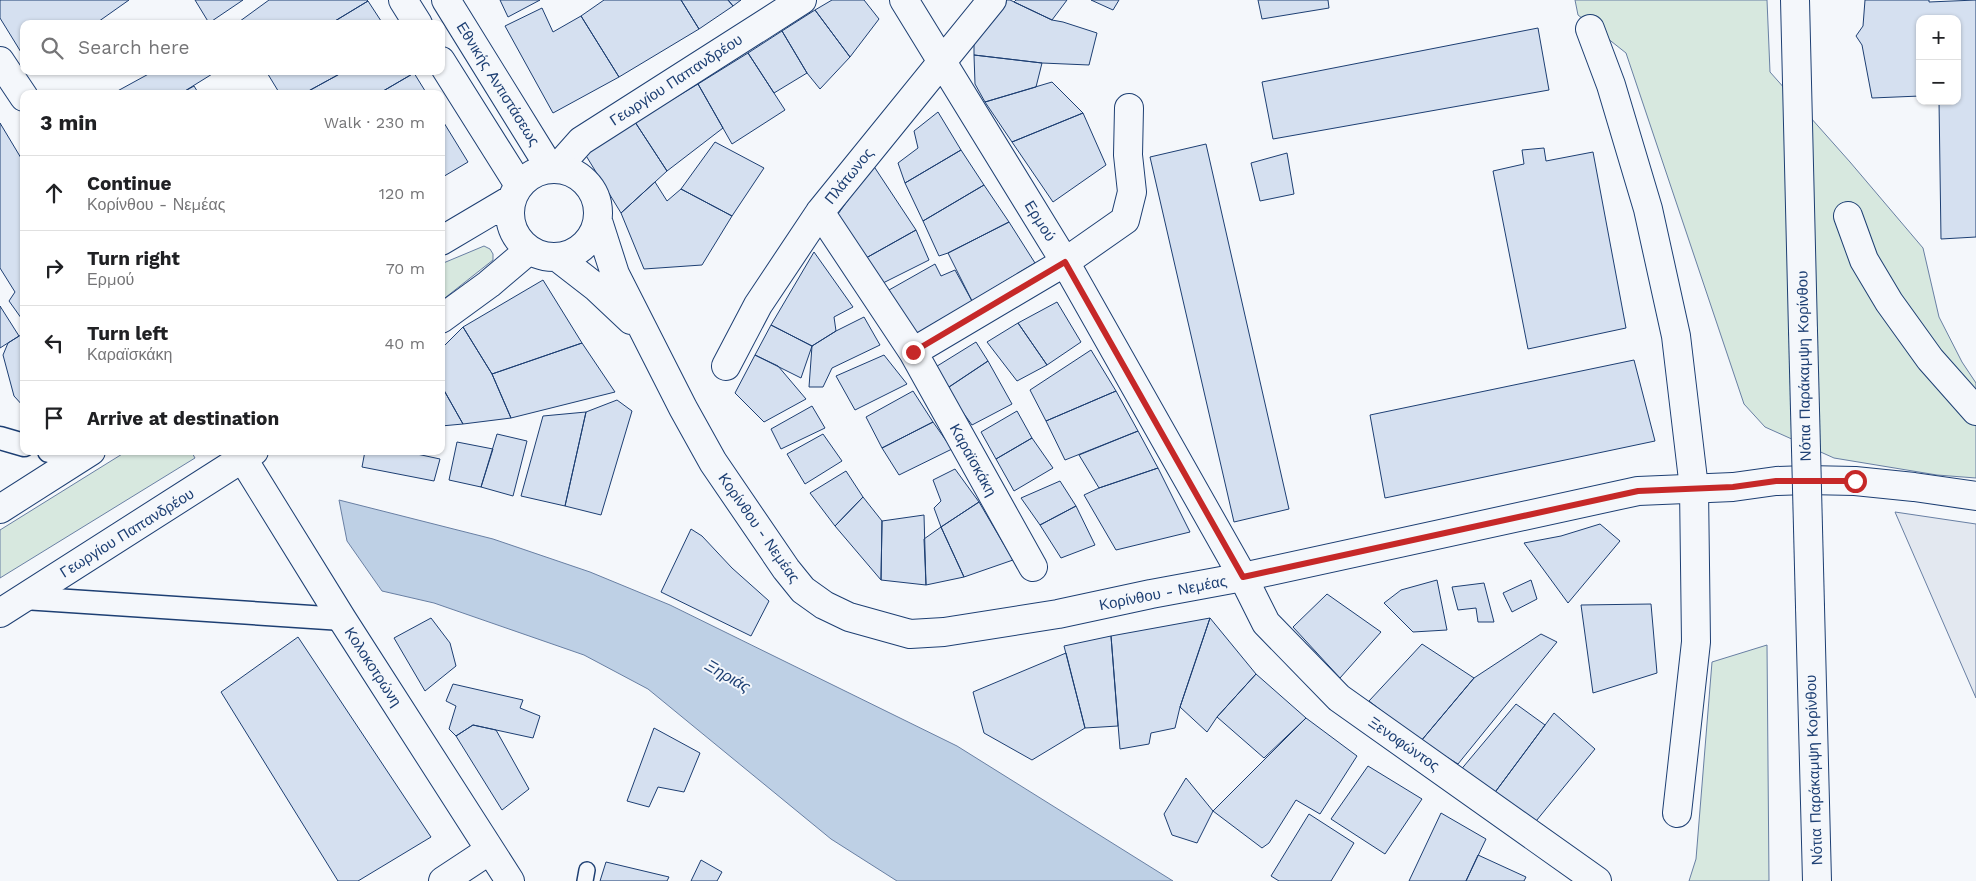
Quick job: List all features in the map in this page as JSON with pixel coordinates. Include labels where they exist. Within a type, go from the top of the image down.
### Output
[{"type":"main road","points":[[403,0],[416,20]]},
{"type":"main road","name":"Εθνικής Αντιστάσεως","points":[[446,0],[553,168]]},
{"type":"main road","name":"Γεωργίου Παπανδρέου","points":[[553,168],[581,141],[802,0]]},
{"type":"main road","name":"Ερμού","points":[[904,0],[1065,262],[1243,577]]},
{"type":"main road","name":"Πλάτωνος","points":[[726,366],[758,305],[820,212],[992,0]]},
{"type":"main road","name":"Νότια Παράκαμψη Κορίνθου","points":[[1794,0],[1817,881]]},
{"type":"main road","points":[[1590,29],[1611,85],[1648,209],[1676,336],[1694,488],[1696,642],[1677,813]]},
{"type":"main road","points":[[0,61],[20,91]]},
{"type":"main road","points":[[445,68],[516,192],[510,214],[512,228],[519,240],[529,250],[542,256],[556,257],[571,254],[583,246],[593,235],[598,221],[598,206],[594,192],[585,180],[572,172],[553,168],[538,171],[527,177],[516,192],[445,238]]},
{"type":"main road","points":[[913,352],[1065,262],[1124,220],[1132,192],[1128,155],[1129,108]]},
{"type":"main road","name":"Καραϊσκάκη","points":[[820,212],[913,352],[1033,567]]},
{"type":"main road","points":[[1848,216],[1864,260],[1889,302],[1930,359],[1976,411]]},
{"type":"main road","name":"Κορίνθου - Νεμέας","points":[[598,221],[615,274],[683,408],[709,455],[786,569],[803,590],[824,605],[849,617],[910,634],[944,632],[1058,614],[1243,577],[1638,491],[1733,487],[1776,481],[1855,481],[1976,496]]},
{"type":"main road","points":[[445,316],[489,284],[529,250]]},
{"type":"main road","name":"Κορίνθου - Νεμέας","points":[[556,257],[597,288],[646,334]]},
{"type":"main road","points":[[3,504],[84,455]]},
{"type":"main road","name":"Γεωργίου Παπανδρέου","points":[[0,613],[243,455]]},
{"type":"main road","name":"Κολοκοτρώνη","points":[[246,455],[342,619],[510,881]]},
{"type":"main road","name":"Ξενοφώντος","points":[[1243,577],[1266,623],[1339,698],[1597,881]]},
{"type":"main road","points":[[443,881],[490,850]]},
{"type":"street","points":[[0,438],[20,444]]},
{"type":"street","points":[[24,598],[342,619]]},
{"type":"shaded area","points":[[1575,0],[1767,0],[1770,72],[1923,248],[1939,317],[1962,362],[1976,383],[1976,478],[1937,475],[1834,458],[1765,427],[1744,404],[1626,53],[1578,15]]},
{"type":"shaded area","points":[[484,246],[490,249],[493,254],[493,260],[445,298],[445,262]]},
{"type":"shaded area","points":[[121,455],[193,455],[195,458],[0,578],[0,530]]},
{"type":"shaded area","points":[[1895,512],[1976,524],[1976,698]]},
{"type":"shaded area","points":[[1767,645],[1769,881],[1689,881],[1696,859],[1712,662]]},
{"type":"water","name":"Ξηριάς","points":[[339,500],[493,539],[590,572],[670,605],[957,746],[1173,881],[897,881],[831,839],[648,689],[584,655],[434,603],[382,591],[347,541]]},
{"type":"building","points":[[0,0],[129,0],[101,20],[20,20],[20,50],[0,18]]},
{"type":"building","points":[[195,0],[243,0],[213,20],[207,20]]},
{"type":"building","points":[[269,0],[368,1],[337,20],[242,20]]},
{"type":"building","points":[[500,0],[540,0],[508,17]]},
{"type":"building","points":[[604,0],[681,0],[699,29],[619,77],[581,16]]},
{"type":"building","points":[[681,0],[728,0],[733,6],[699,29]]},
{"type":"building","points":[[728,0],[741,0],[733,6]]},
{"type":"building","points":[[832,0],[864,0],[879,19],[850,57],[815,10]]},
{"type":"building","points":[[1002,0],[1010,0],[1052,20],[1097,33],[1089,65],[1042,63],[974,55],[974,35]]},
{"type":"building","points":[[1016,0],[1067,0],[1052,20],[1014,2]]},
{"type":"building","points":[[1091,0],[1119,0],[1113,10]]},
{"type":"building","points":[[1258,0],[1328,0],[1329,8],[1262,19]]},
{"type":"building","points":[[1865,0],[1929,0],[1929,2],[1976,0],[1976,237],[1941,239],[1939,105],[1961,105],[1961,15],[1916,15],[1916,96],[1872,98],[1862,45],[1856,36],[1863,26]]},
{"type":"building","points":[[368,1],[380,20],[337,20]]},
{"type":"building","points":[[542,8],[553,32],[581,16],[619,77],[553,113],[505,26]]},
{"type":"building","points":[[815,10],[850,57],[820,89],[807,73],[782,31]]},
{"type":"building","points":[[1538,28],[1549,90],[1273,139],[1262,82]]},
{"type":"building","points":[[782,31],[807,73],[774,93],[748,53]]},
{"type":"building","points":[[748,53],[785,110],[732,144],[698,84]]},
{"type":"building","points":[[974,55],[1042,63],[1036,87],[985,102],[975,84]]},
{"type":"building","points":[[147,75],[211,75],[186,90],[119,90]]},
{"type":"building","points":[[268,75],[338,75],[310,90],[278,90]]},
{"type":"building","points":[[338,75],[411,75],[385,90],[310,90]]},
{"type":"building","points":[[411,75],[415,75],[425,90],[385,90]]},
{"type":"building","points":[[1052,82],[1083,113],[1012,142],[985,102]]},
{"type":"building","points":[[698,84],[723,128],[667,171],[635,122]]},
{"type":"building","points":[[194,86],[196,90],[187,90]]},
{"type":"building","points":[[938,112],[961,150],[905,183],[898,163],[918,148],[914,131]]},
{"type":"building","points":[[1083,113],[1106,165],[1053,202],[1012,142]]},
{"type":"building","points":[[635,122],[667,171],[621,213],[585,154]]},
{"type":"building","points":[[0,123],[20,156],[20,316],[9,301],[15,292],[0,268]]},
{"type":"building","points":[[445,125],[468,162],[445,176]]},
{"type":"building","points":[[715,142],[764,168],[732,216],[681,189]]},
{"type":"building","points":[[1206,144],[1289,509],[1234,522],[1150,157]]},
{"type":"building","points":[[1544,148],[1546,161],[1593,152],[1626,328],[1528,349],[1493,171],[1524,164],[1522,150]]},
{"type":"building","points":[[961,150],[984,185],[923,221],[905,183]]},
{"type":"building","points":[[1287,153],[1294,194],[1260,201],[1251,163]]},
{"type":"building","points":[[873,165],[916,230],[866,258],[838,214]]},
{"type":"building","points":[[655,182],[667,201],[681,189],[732,216],[702,265],[644,269],[621,213]]},
{"type":"building","points":[[984,185],[1009,222],[939,256],[923,221]]},
{"type":"building","points":[[1009,222],[1035,263],[972,301],[948,253]]},
{"type":"building","points":[[916,230],[929,260],[883,283],[866,258]]},
{"type":"building","points":[[814,252],[853,307],[834,317],[836,331],[812,346],[771,325]]},
{"type":"building","points":[[935,264],[941,276],[955,270],[972,301],[914,335],[889,290]]},
{"type":"building","points":[[543,280],[582,343],[492,374],[463,327]]},
{"type":"building","points":[[1057,302],[1081,342],[1047,365],[1018,323]]},
{"type":"building","points":[[0,306],[19,336],[0,348]]},
{"type":"building","points":[[864,317],[880,345],[832,368],[823,387],[809,387],[812,346]]},
{"type":"building","points":[[1018,323],[1047,365],[1017,381],[987,342]]},
{"type":"building","points":[[771,325],[812,346],[801,378],[755,355]]},
{"type":"building","points":[[463,327],[492,374],[511,418],[463,424],[445,392],[445,345]]},
{"type":"building","points":[[20,336],[20,403],[14,396],[3,355],[8,343]]},
{"type":"building","points":[[976,342],[988,361],[946,389],[934,368]]},
{"type":"building","points":[[582,343],[615,392],[511,418],[492,374]]},
{"type":"building","points":[[1091,350],[1116,391],[1046,421],[1030,390]]},
{"type":"building","points":[[755,355],[778,366],[806,399],[764,422],[735,393]]},
{"type":"building","points":[[884,355],[907,384],[855,410],[836,376]]},
{"type":"building","points":[[1634,360],[1655,441],[1385,498],[1370,415]]},
{"type":"building","points":[[988,361],[1012,404],[972,425],[946,389]]},
{"type":"building","points":[[913,391],[933,422],[882,448],[866,417]]},
{"type":"building","points":[[1116,391],[1138,431],[1065,460],[1046,421]]},
{"type":"building","points":[[445,392],[463,424],[445,426]]},
{"type":"building","points":[[617,400],[632,411],[601,515],[565,506],[586,412]]},
{"type":"building","points":[[812,406],[825,428],[781,449],[771,429]]},
{"type":"building","points":[[1017,411],[1032,438],[996,459],[981,432]]},
{"type":"building","points":[[586,412],[565,506],[521,496],[543,416]]},
{"type":"building","points":[[933,422],[952,449],[899,475],[882,448]]},
{"type":"building","points":[[1138,431],[1158,468],[1099,488],[1079,455]]},
{"type":"building","points":[[497,434],[527,441],[513,496],[481,487]]},
{"type":"building","points":[[823,434],[842,461],[805,484],[787,454]]},
{"type":"building","points":[[1032,438],[1053,468],[1014,491],[996,459]]},
{"type":"building","points":[[457,442],[493,449],[481,487],[449,480]]},
{"type":"building","points":[[364,455],[422,455],[440,459],[434,481],[362,467]]},
{"type":"building","points":[[1158,468],[1190,532],[1116,550],[1084,495]]},
{"type":"building","points":[[955,469],[979,502],[941,527],[934,508],[941,501],[933,480]]},
{"type":"building","points":[[846,471],[863,497],[835,526],[810,493]]},
{"type":"building","points":[[1060,481],[1076,506],[1040,525],[1021,498]]},
{"type":"building","points":[[863,497],[882,521],[881,580],[835,526]]},
{"type":"building","points":[[979,502],[1013,560],[964,577],[941,527]]},
{"type":"building","points":[[1076,506],[1095,545],[1061,558],[1040,525]]},
{"type":"building","points":[[924,515],[926,585],[881,580],[882,521]]},
{"type":"building","points":[[1600,524],[1620,541],[1568,603],[1524,543],[1561,536]]},
{"type":"building","points":[[941,527],[964,577],[926,585],[924,539]]},
{"type":"building","points":[[691,529],[702,536],[732,568],[769,601],[751,636],[661,592]]},
{"type":"building","points":[[1437,580],[1447,630],[1413,632],[1384,603],[1401,590]]},
{"type":"building","points":[[1531,580],[1537,599],[1512,612],[1503,593]]},
{"type":"building","points":[[1484,583],[1494,622],[1478,622],[1476,608],[1458,610],[1452,587]]},
{"type":"building","points":[[1327,594],[1381,632],[1340,678],[1293,627]]},
{"type":"building","points":[[1651,604],[1657,673],[1593,693],[1581,605]]},
{"type":"building","points":[[431,618],[450,643],[456,666],[425,691],[394,638]]},
{"type":"building","points":[[1210,618],[1256,674],[1217,717],[1207,732],[1180,707]]},
{"type":"building","points":[[1210,618],[1180,707],[1175,728],[1151,733],[1149,744],[1120,749],[1111,636]]},
{"type":"building","points":[[1541,634],[1557,642],[1458,764],[1421,741],[1474,678]]},
{"type":"building","points":[[1111,636],[1118,726],[1085,728],[1064,646]]},
{"type":"building","points":[[298,637],[431,837],[358,881],[338,881],[221,692]]},
{"type":"building","points":[[1422,644],[1474,678],[1421,741],[1369,701]]},
{"type":"building","points":[[1066,653],[1085,728],[1032,760],[984,733],[973,692]]},
{"type":"building","points":[[1256,674],[1306,718],[1264,758],[1217,717]]},
{"type":"building","points":[[453,684],[523,700],[520,708],[540,716],[533,738],[473,725],[456,736],[449,729],[456,706],[446,701]]},
{"type":"building","points":[[1516,704],[1545,725],[1493,795],[1459,772]]},
{"type":"building","points":[[1554,713],[1595,749],[1532,826],[1493,795]]},
{"type":"building","points":[[1306,718],[1357,756],[1320,814],[1296,800],[1269,843],[1262,848],[1213,811]]},
{"type":"building","points":[[473,725],[496,730],[529,789],[502,810],[456,736]]},
{"type":"building","points":[[654,728],[700,753],[684,792],[658,787],[649,807],[627,801]]},
{"type":"building","points":[[1368,766],[1422,799],[1385,854],[1331,819]]},
{"type":"building","points":[[1186,778],[1213,811],[1197,843],[1172,835],[1164,814]]},
{"type":"building","points":[[1441,813],[1486,839],[1466,881],[1409,881]]},
{"type":"building","points":[[1309,814],[1354,843],[1331,881],[1279,881],[1271,876]]},
{"type":"building","points":[[1478,855],[1526,877],[1524,881],[1466,881]]},
{"type":"building","points":[[701,860],[722,872],[717,881],[691,881]]},
{"type":"building","points":[[606,862],[669,877],[667,881],[600,881]]},
{"type":"route","points":[[913,352],[1065,262],[1243,577],[1638,491],[1733,487],[1776,481],[1855,481]]}]
